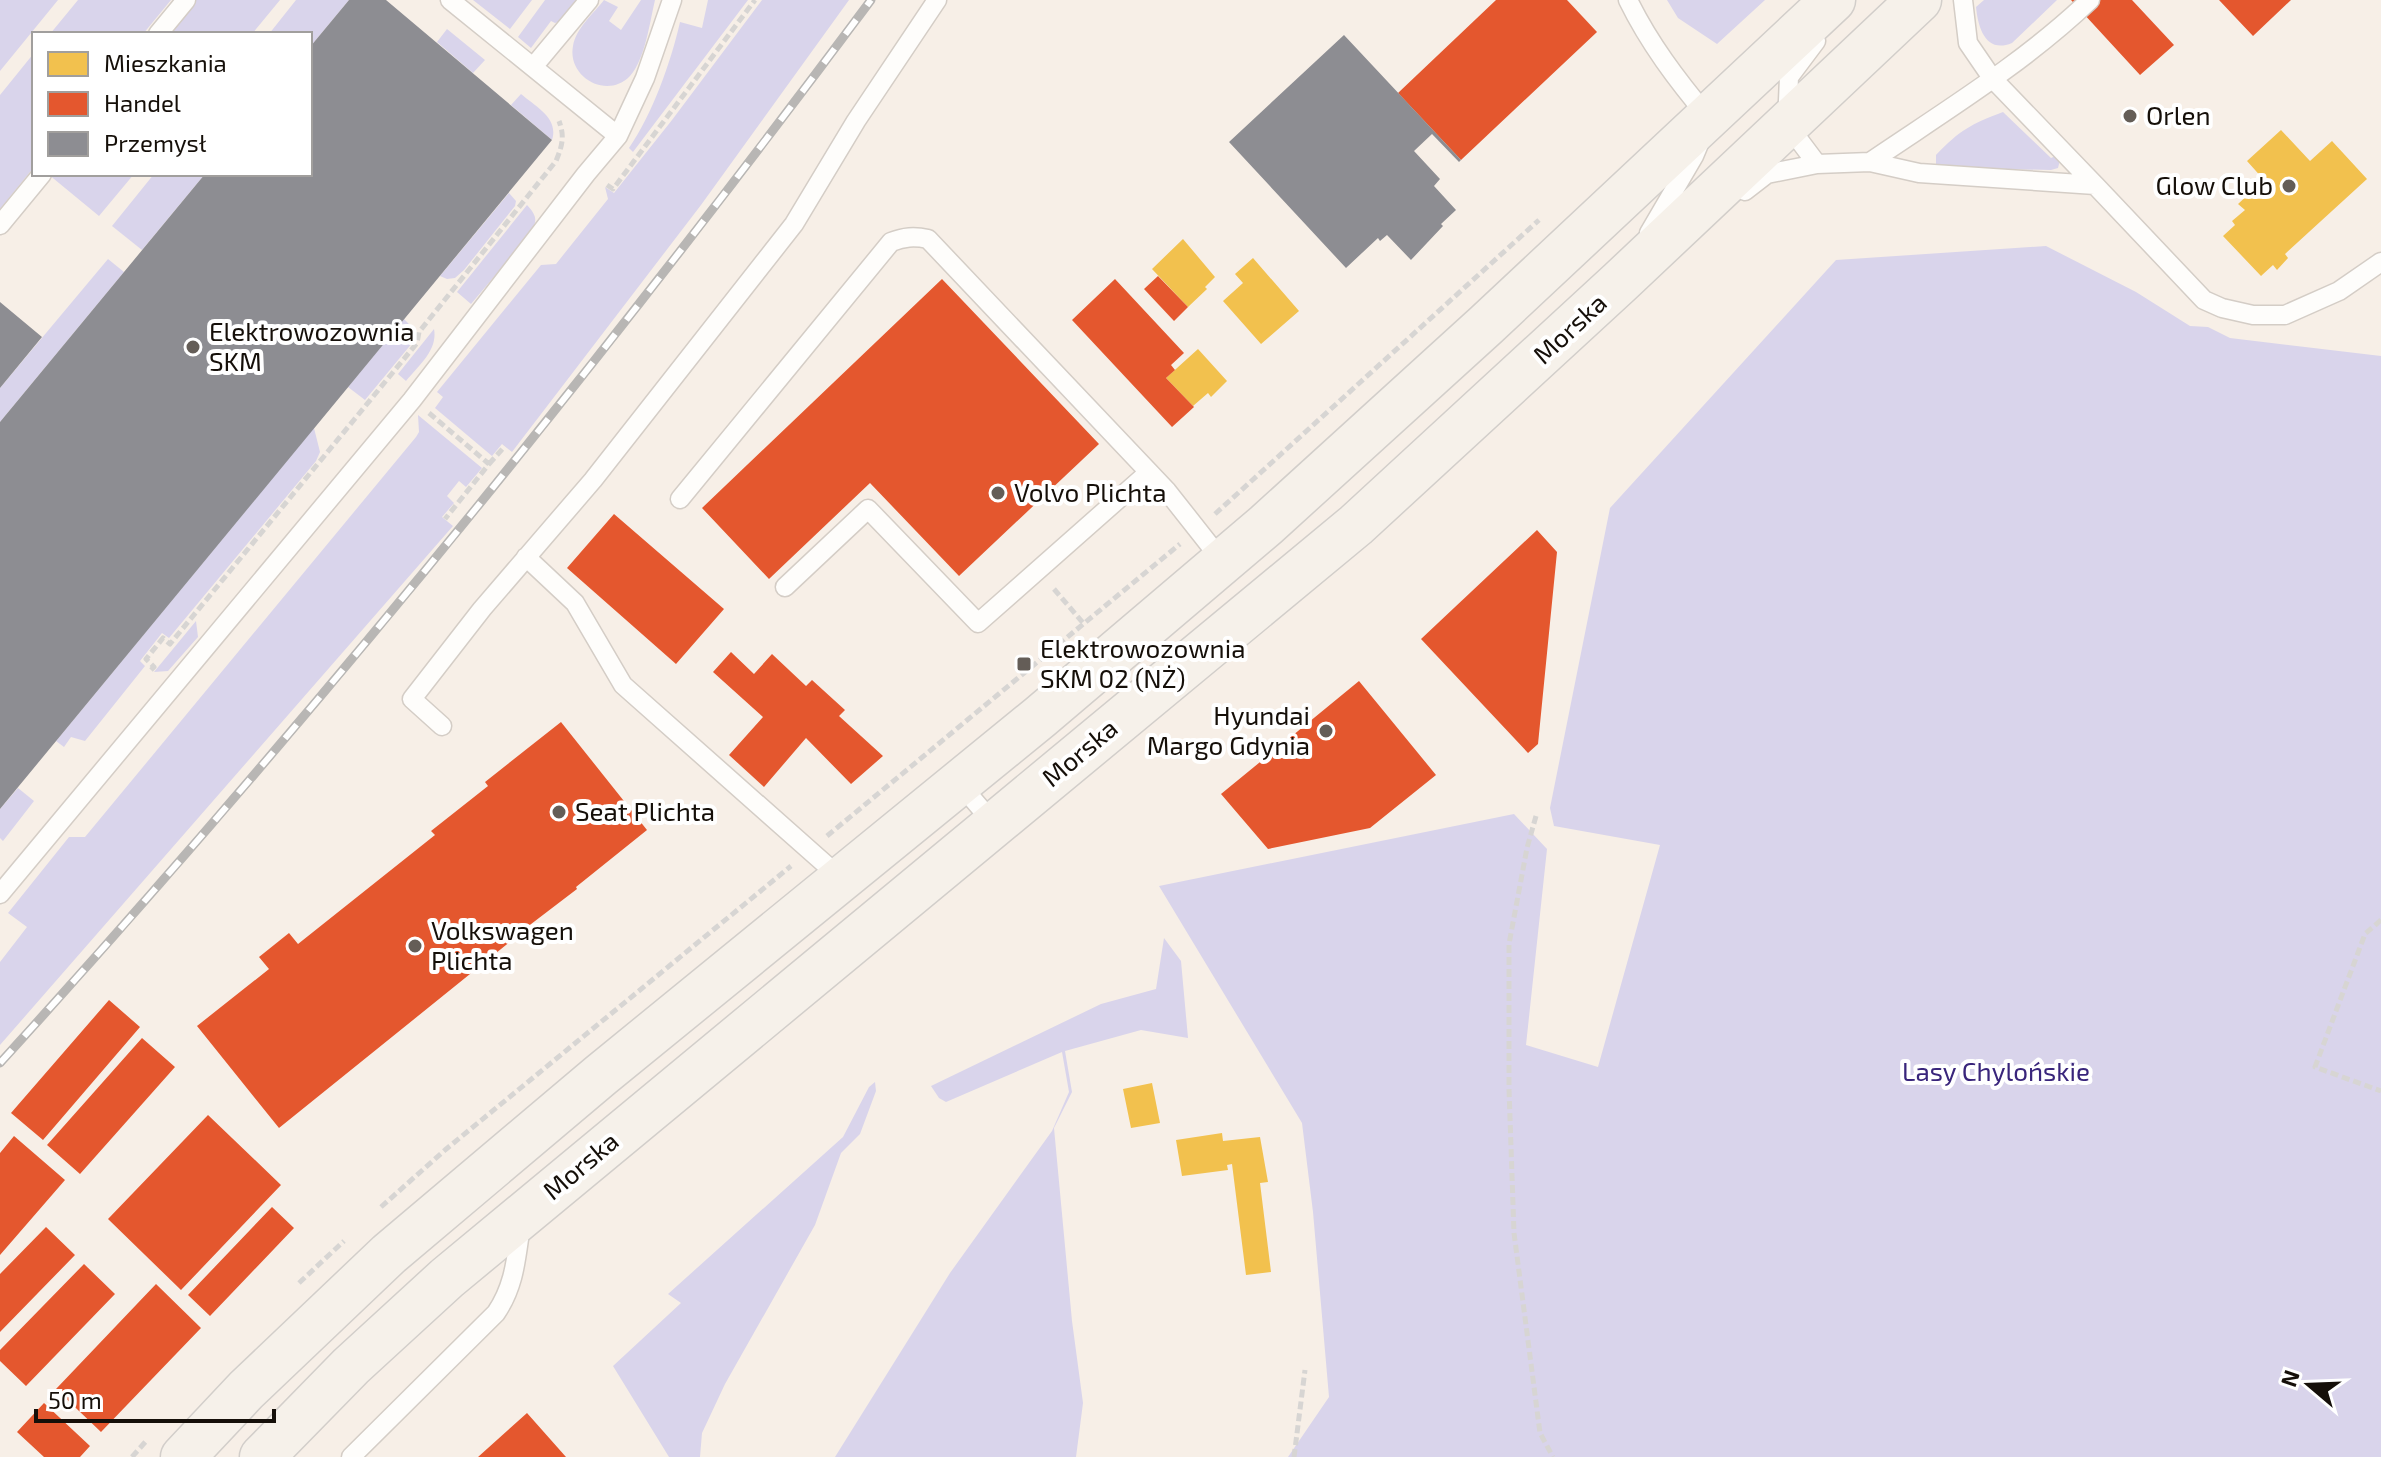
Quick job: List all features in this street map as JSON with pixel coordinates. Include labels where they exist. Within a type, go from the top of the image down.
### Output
[{"type":"main road","name":"Morska","points":[[168,1446],[246,1390],[389,1254],[601,1075],[959,783],[1210,546],[1266,525],[1486,325],[1833,0]]},
{"type":"main road","name":"Morska","points":[[262,1457],[351,1366],[447,1278],[1356,525],[1919,0]]},
{"type":"lane","points":[[160,32],[186,0]]},
{"type":"lane","points":[[450,0],[618,136]]},
{"type":"lane","points":[[538,71],[589,0]]},
{"type":"lane","points":[[0,894],[412,400],[618,136],[645,78],[672,0]]},
{"type":"lane","points":[[442,726],[412,699],[482,609],[593,480],[794,224],[856,121],[937,0]]},
{"type":"lane","points":[[1620,282],[1694,156],[1708,117],[1665,64],[1628,0]]},
{"type":"lane","points":[[1817,164],[1787,124],[1789,77],[1847,0]]},
{"type":"lane","points":[[1963,0],[1968,43],[1992,78],[2204,300],[2253,315],[2285,315],[2339,291],[2381,262]]},
{"type":"lane","points":[[1870,162],[2062,27],[2090,0]]},
{"type":"lane","points":[[1620,282],[1767,174],[1817,164],[1870,162],[1919,173],[2095,185]]},
{"type":"lane","points":[[0,225],[40,176]]},
{"type":"lane","points":[[680,499],[891,242],[916,236],[928,239],[1149,472],[1210,546]]},
{"type":"lane","points":[[785,587],[868,509],[978,623],[1149,472]]},
{"type":"lane","points":[[526,557],[575,603],[623,685],[842,879]]},
{"type":"lane","points":[[959,783],[995,825]]},
{"type":"lane","points":[[356,1456],[496,1313],[508,1296],[523,1215]]},
{"type":"path","points":[[586,174],[613,189],[755,0]]},
{"type":"path","points":[[144,678],[154,667],[146,659],[154,648],[163,638],[170,644],[417,343],[419,332],[556,161],[563,144],[563,132],[556,115],[531,94],[538,71]]},
{"type":"path","points":[[376,1212],[445,1150],[1084,624],[1210,546],[1542,217]]},
{"type":"path","points":[[444,426],[489,464]]},
{"type":"path","points":[[445,519],[505,446]]},
{"type":"path","points":[[1038,570],[1084,624]]},
{"type":"path","points":[[1536,816],[1509,944],[1509,1105],[1514,1233],[1540,1433],[1553,1457]]},
{"type":"path","points":[[2381,920],[2365,934],[2315,1067],[2381,1091]]},
{"type":"path","points":[[296,1287],[353,1233]]},
{"type":"path","points":[[1294,1457],[1305,1370]]},
{"type":"path","points":[[132,1457],[168,1446]]},
{"type":"green space","points":[[0,0],[58,0],[0,71]]},
{"type":"green space","points":[[78,0],[171,0],[145,32],[52,32]]},
{"type":"green space","points":[[193,0],[280,0],[254,32],[171,32]]},
{"type":"green space","points":[[296,0],[349,0],[312,45],[312,32],[271,32]]},
{"type":"green space","points":[[473,0],[532,0],[510,29]]},
{"type":"green space","points":[[545,0],[580,0],[565,20],[551,21],[531,48],[518,37]]},
{"type":"green space","points":[[604,0],[618,7],[609,21],[621,30],[641,0],[655,0],[640,60],[630,76],[611,86],[591,82],[576,67],[573,57],[578,33]]},
{"type":"green space","points":[[708,0],[748,0],[633,152],[629,148],[660,88],[680,22],[702,28]]},
{"type":"green space","points":[[762,0],[849,0],[701,205],[512,452],[502,444],[492,456],[435,408],[443,397],[437,392],[541,265],[556,264],[608,199],[605,187],[614,193]]},
{"type":"green space","points":[[1667,0],[1765,0],[1717,44],[1678,18]]},
{"type":"green space","points":[[1984,0],[2057,0],[2012,43],[1996,45],[1981,31],[1976,7]]},
{"type":"green space","points":[[447,29],[485,60],[473,73],[437,42]]},
{"type":"green space","points":[[32,55],[32,169],[0,209],[0,95]]},
{"type":"green space","points":[[521,94],[549,119],[552,140],[511,105]]},
{"type":"green space","points":[[2003,112],[2051,158],[2058,155],[2058,168],[1956,168],[1936,164],[1936,155],[1959,134]]},
{"type":"green space","points":[[50,176],[132,176],[99,216]]},
{"type":"green space","points":[[152,176],[203,176],[142,250],[112,226]]},
{"type":"green space","points":[[509,193],[516,201],[515,206],[464,270],[455,278],[440,276]]},
{"type":"green space","points":[[527,205],[535,219],[530,234],[471,304],[457,292]]},
{"type":"green space","name":"Lasy Chylońskie","points":[[2046,246],[2136,292],[2190,326],[2208,327],[2230,338],[2381,356],[2381,1457],[1288,1457],[1329,1397],[1302,1123],[1159,886],[1514,814],[1547,849],[1526,1045],[1598,1067],[1660,845],[1554,826],[1550,808],[1610,508],[1836,260]]},
{"type":"green space","points":[[108,259],[124,272],[0,422],[0,388]]},
{"type":"green space","points":[[404,319],[413,329],[413,342],[365,400],[348,387]]},
{"type":"green space","points":[[434,329],[430,350],[406,381],[398,374]]},
{"type":"green space","points":[[418,415],[482,468],[466,487],[459,481],[447,496],[454,503],[442,517],[453,526],[0,1045],[0,962],[27,927],[8,913],[69,837],[85,837],[416,437],[419,432]]},
{"type":"green space","points":[[314,428],[320,452],[316,461],[169,638],[162,633],[140,661],[145,666],[85,741],[71,737],[64,747],[56,741]]},
{"type":"green space","points":[[196,621],[198,637],[168,671],[154,672]]},
{"type":"green space","points":[[18,788],[34,801],[3,841],[0,838],[0,809]]},
{"type":"green space","points":[[1164,938],[1181,961],[1188,1038],[1141,1030],[1065,1051],[1072,1092],[1054,1128],[1083,1403],[1076,1457],[835,1457],[950,1273],[1052,1131],[1069,1092],[1062,1052],[946,1102],[931,1086],[1101,1004],[1156,989]]},
{"type":"green space","points":[[875,1082],[876,1091],[860,1134],[841,1153],[815,1225],[725,1384],[702,1433],[700,1457],[669,1457],[613,1366],[681,1303],[668,1294],[843,1137],[869,1087]]},
{"type":"building: Mieszkania","points":[[2281,130],[2310,161],[2332,141],[2367,179],[2285,254],[2288,258],[2277,270],[2273,265],[2261,276],[2223,236],[2235,225],[2232,221],[2245,210],[2238,204],[2264,180],[2247,161]]},
{"type":"building: Mieszkania","points":[[1183,239],[1215,277],[1188,307],[1152,269]]},
{"type":"building: Mieszkania","points":[[1253,258],[1299,311],[1261,344],[1223,301],[1243,283],[1235,274]]},
{"type":"building: Mieszkania","points":[[1198,349],[1227,381],[1211,397],[1208,393],[1193,406],[1166,378]]},
{"type":"building: Mieszkania","points":[[1152,1083],[1160,1123],[1131,1128],[1123,1089]]},
{"type":"building: Mieszkania","points":[[1222,1133],[1223,1141],[1260,1137],[1268,1182],[1260,1183],[1271,1272],[1246,1275],[1232,1164],[1227,1165],[1228,1170],[1182,1176],[1176,1140]]},
{"type":"building: Handel","points":[[1496,0],[1567,0],[1597,32],[1461,160],[1398,93]]},
{"type":"building: Handel","points":[[2071,0],[2132,0],[2174,45],[2140,75]]},
{"type":"building: Handel","points":[[2219,0],[2291,0],[2253,36]]},
{"type":"building: Handel","points":[[1158,276],[1188,307],[1174,321],[1144,289]]},
{"type":"building: Handel","points":[[942,279],[1099,444],[959,576],[870,483],[769,579],[702,508]]},
{"type":"building: Handel","points":[[1115,279],[1184,353],[1171,365],[1175,370],[1166,378],[1194,407],[1172,427],[1072,320]]},
{"type":"building: Handel","points":[[614,514],[724,609],[676,664],[567,568]]},
{"type":"building: Handel","points":[[1537,530],[1557,552],[1538,744],[1528,753],[1421,639]]},
{"type":"building: Handel","points":[[731,652],[754,674],[772,654],[806,686],[812,680],[845,710],[839,716],[883,756],[851,784],[806,738],[764,787],[729,755],[763,717],[713,672]]},
{"type":"building: Handel","points":[[1359,681],[1436,775],[1370,828],[1268,849],[1221,794]]},
{"type":"building: Handel","points":[[561,722],[647,830],[279,1128],[197,1026],[269,969],[259,957],[289,933],[298,944],[435,835],[431,831],[488,786],[485,782]]},
{"type":"building: Handel","points":[[109,1000],[140,1027],[43,1140],[11,1113]]},
{"type":"building: Handel","points":[[142,1038],[175,1067],[80,1174],[47,1145]]},
{"type":"building: Handel","points":[[208,1115],[281,1185],[181,1290],[108,1219]]},
{"type":"building: Handel","points":[[14,1136],[65,1180],[0,1255],[0,1153]]},
{"type":"building: Handel","points":[[272,1207],[294,1228],[210,1316],[188,1295]]},
{"type":"building: Handel","points":[[46,1227],[75,1255],[0,1332],[0,1274]]},
{"type":"building: Handel","points":[[84,1264],[115,1294],[26,1386],[0,1361],[0,1350]]},
{"type":"building: Handel","points":[[156,1284],[201,1328],[101,1432],[56,1389]]},
{"type":"building: Handel","points":[[44,1403],[90,1446],[80,1457],[44,1457],[17,1432]]},
{"type":"building: Handel","points":[[527,1413],[566,1457],[478,1457]]},
{"type":"building: Przemysł","name":"Elektrowozownia SKM","points":[[349,0],[386,0],[552,140],[0,809],[0,422],[203,176],[312,176],[312,45]]},
{"type":"building: Przemysł","points":[[1344,35],[1461,160],[1459,162],[1432,134],[1414,151],[1440,179],[1434,186],[1456,210],[1411,260],[1387,235],[1380,241],[1378,238],[1346,268],[1229,142]]},
{"type":"building: Przemysł","points":[[0,302],[42,337],[0,388]]},
{"type":"railway","points":[[0,1063],[228,806],[448,542],[663,274],[871,0]]},
{"type":"place","name":"Orlen","points":[[2130,116]]},
{"type":"place","name":"Glow Club","points":[[2289,186]]},
{"type":"place","name":"Elektrowozownia SKM","points":[[193,347]]},
{"type":"place","name":"Volvo Plichta","points":[[998,493]]},
{"type":"place","name":"Elektrowozownia SKM 02 (NŻ)","points":[[1024,664]]},
{"type":"place","name":"Hyundai Margo Gdynia","points":[[1326,731]]},
{"type":"place","name":"Seat Plichta","points":[[559,812]]},
{"type":"place","name":"Volkswagen Plichta","points":[[415,946]]}]
